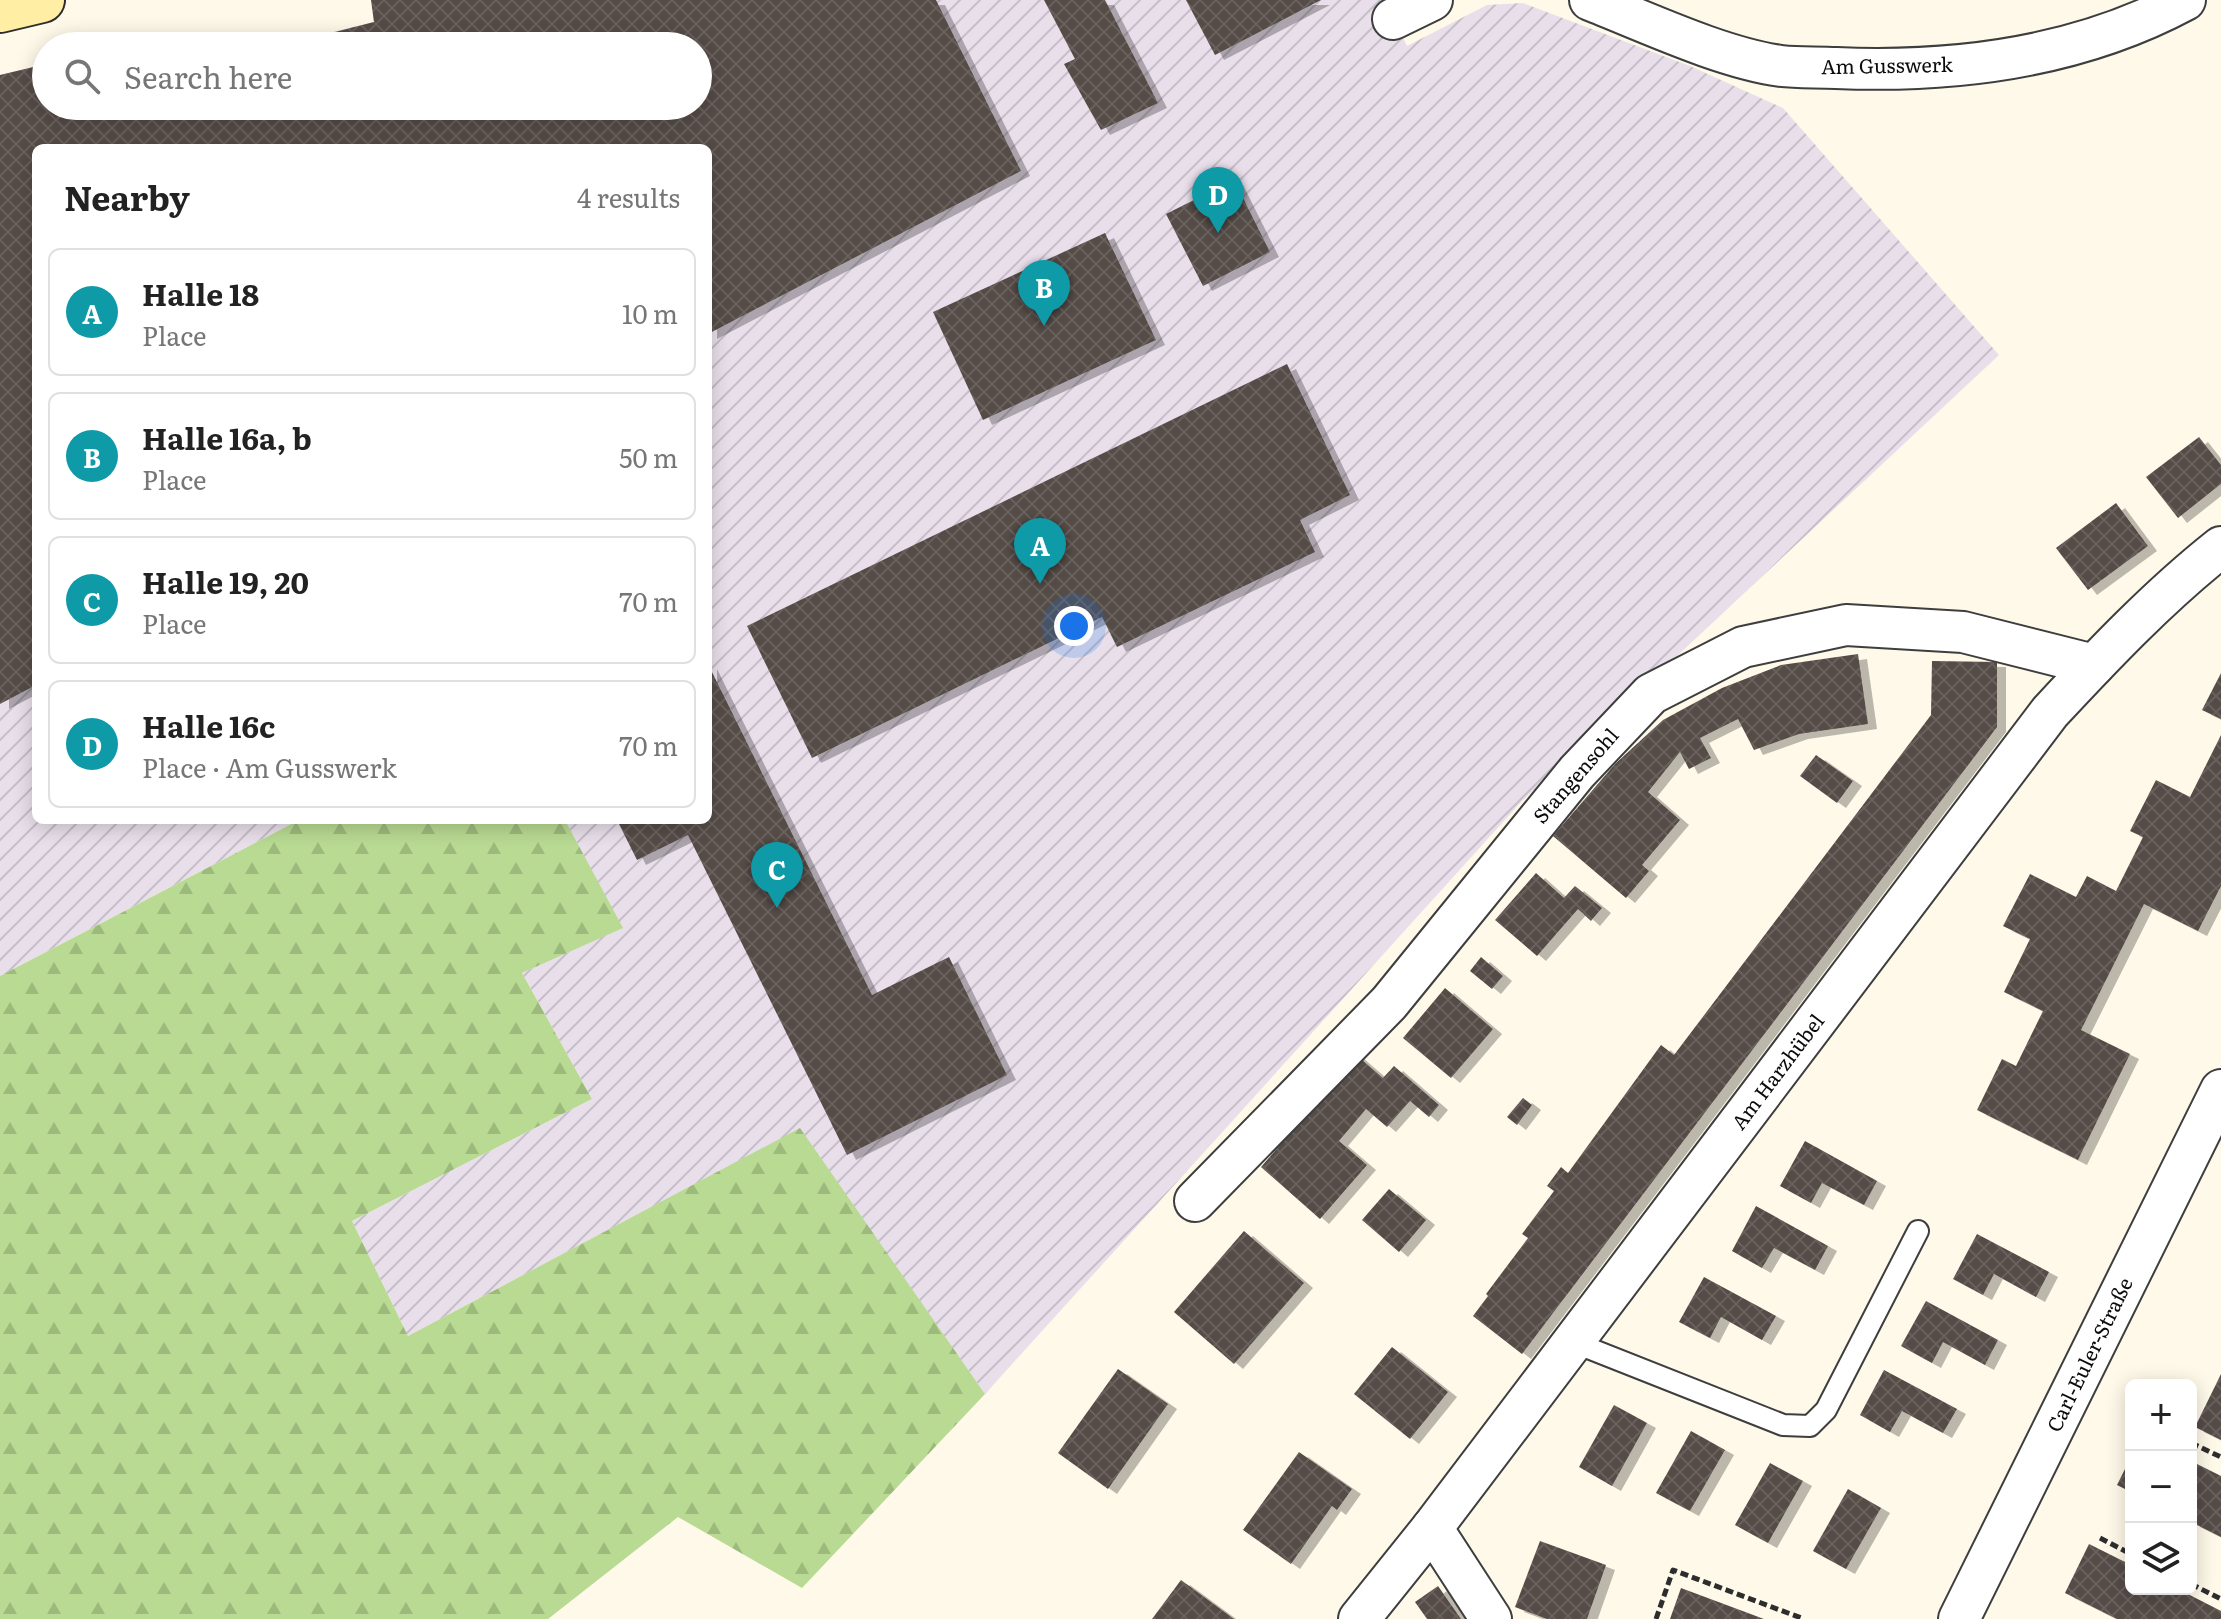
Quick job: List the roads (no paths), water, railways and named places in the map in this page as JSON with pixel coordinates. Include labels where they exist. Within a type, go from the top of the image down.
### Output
[{"type":"main road","points":[[0,10],[42,0]]},
{"type":"street","points":[[1393,19],[1432,0]]},
{"type":"street","name":"Am Gusswerk","points":[[1590,0],[1728,52],[1780,66],[1863,69],[1947,67],[2051,52],[2165,11],[2185,0]]},
{"type":"street","name":"Am Harzhübel","points":[[1359,1619],[1432,1528],[2050,712],[2094,665],[2221,547]]},
{"type":"street","name":"Stangensohl","points":[[1195,1201],[1389,1003],[1577,772],[1651,694],[1743,647],[1846,625],[1963,632],[2094,665]]},
{"type":"street","name":"Carl-Euler-Straße","points":[[1973,1614],[2221,1090]]},
{"type":"street","points":[[1432,1528],[1491,1619]]},
{"type":"lane","points":[[1573,1342],[1783,1425],[1810,1426],[1826,1410],[1918,1231]]},
{"type":"place","name":"Halle 16c","points":[[1218,233]]},
{"type":"place","name":"Halle 16a, b","points":[[1044,326]]},
{"type":"place","name":"Halle 18","points":[[1040,584]]},
{"type":"place","name":"Halle 19, 20","points":[[777,908]]}]
